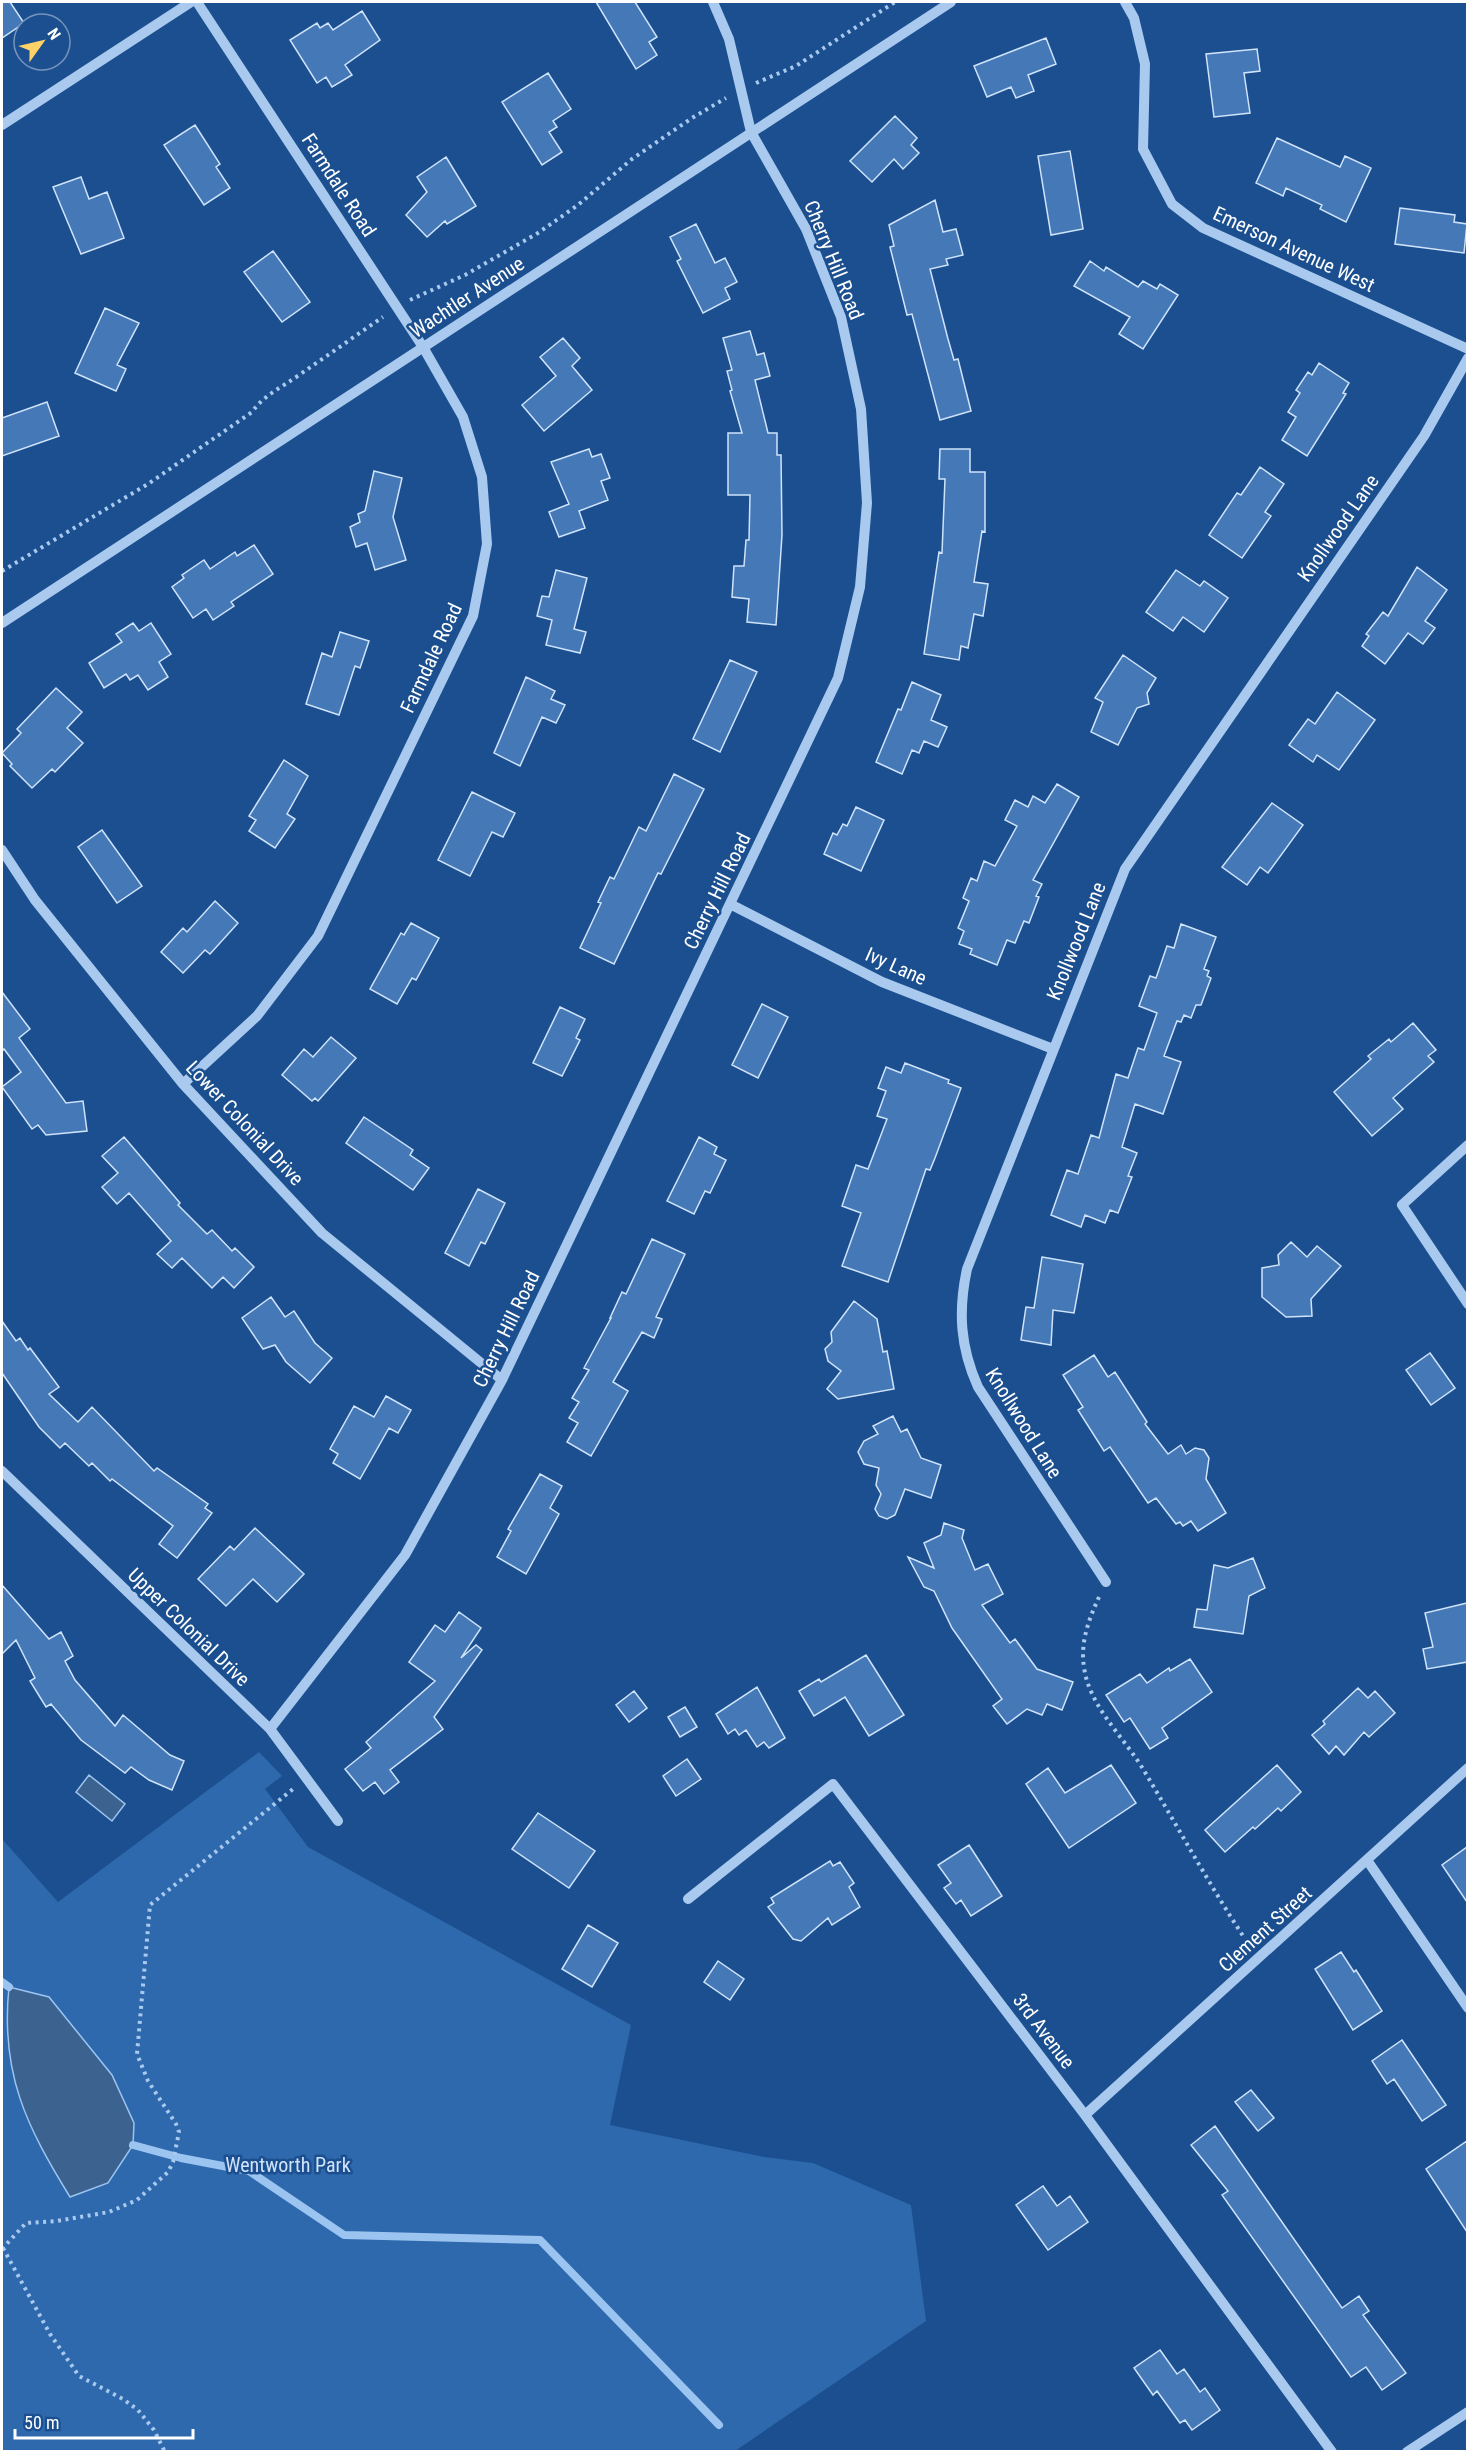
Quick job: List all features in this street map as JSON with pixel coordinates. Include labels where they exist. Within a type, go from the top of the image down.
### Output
[{"type":"street","points":[[2,125],[191,2]]},
{"type":"street","name":"Farmdale Road","points":[[183,1084],[257,1016],[318,936],[473,616],[487,544],[482,477],[463,417],[423,347],[198,2]]},
{"type":"street","name":"Cherry Hill Road","points":[[270,1729],[405,1555],[502,1380],[838,678],[860,587],[867,503],[861,409],[841,317],[806,229],[751,132],[729,39],[713,2]]},
{"type":"street","name":"Wachtler Avenue","points":[[2,623],[951,2]]},
{"type":"street","name":"Emerson Avenue West","points":[[1125,2],[1134,18],[1144,64],[1143,149],[1172,204],[1203,228],[1467,349]]},
{"type":"street","name":"Knollwood Lane","points":[[1106,1582],[978,1387],[970,1369],[960,1310],[973,1250],[1125,869],[1424,436],[1467,358]]},
{"type":"street","name":"Lower Colonial Drive","points":[[2,850],[35,900],[183,1084],[322,1233],[502,1380]]},
{"type":"street","name":"Ivy Lane","points":[[730,904],[882,982],[1053,1049]]},
{"type":"street","points":[[1467,1145],[1402,1205],[1467,1304]]},
{"type":"street","name":"Upper Colonial Drive","points":[[2,1471],[270,1729],[308,1777],[338,1821]]},
{"type":"street","name":"Clement Street","points":[[1085,2115],[1467,1768]]},
{"type":"street","name":"3rd Avenue","points":[[688,1899],[833,1784],[1085,2115],[1332,2451]]},
{"type":"street","points":[[1367,1860],[1467,2008]]},
{"type":"street","points":[[1407,2451],[1467,2412]]},
{"type":"path","points":[[2,571],[148,484],[252,412],[262,399],[275,389],[292,380],[397,307],[416,296],[465,275],[538,233],[578,205],[632,159],[692,118],[741,89],[796,66],[895,2]]},
{"type":"path","points":[[1106,1582],[1086,1625],[1084,1666],[1091,1692],[1141,1766],[1259,1959]]},
{"type":"path","points":[[165,2451],[154,2430],[138,2410],[123,2399],[79,2376],[50,2334],[2,2249],[26,2223],[57,2222],[109,2212],[137,2200],[168,2172],[173,2162],[179,2132],[148,2081],[137,2054],[150,1905],[308,1777]]},
{"type":"green space","name":"Wentworth Park","points":[[259,1752],[282,1776],[265,1789],[308,1847],[631,2025],[610,2125],[764,2157],[813,2163],[911,2205],[926,2321],[735,2451],[2,2451],[2,1839],[58,1902]]},
{"type":"shaded area","points":[[89,1775],[125,1804],[112,1821],[76,1792]]},
{"type":"shaded area","points":[[9,1987],[49,1997],[112,2075],[134,2123],[133,2145],[108,2183],[70,2197],[41,2147],[29,2123],[13,2073],[7,2018]]},
{"type":"building","points":[[2,2],[10,2],[17,12],[12,12],[12,31],[2,38]]},
{"type":"building","points":[[596,2],[635,2],[657,37],[649,42],[657,55],[636,69]]},
{"type":"building","points":[[362,11],[380,40],[345,65],[352,75],[332,87],[326,77],[317,83],[290,40],[317,23],[320,28],[328,23],[333,30]]},
{"type":"building","points":[[1046,38],[1056,64],[1028,75],[1034,91],[1016,98],[1011,87],[987,97],[974,66]]},
{"type":"building","points":[[1257,49],[1260,71],[1244,73],[1250,113],[1214,117],[1206,54]]},
{"type":"building","points":[[548,73],[571,109],[553,121],[557,127],[549,132],[562,152],[542,165],[502,102]]},
{"type":"building","points":[[895,116],[917,138],[911,145],[919,153],[903,169],[894,159],[872,182],[850,161]]},
{"type":"building","points":[[195,125],[220,164],[216,167],[230,188],[204,205],[164,145]]},
{"type":"building","points":[[1277,138],[1340,167],[1345,156],[1371,168],[1346,222],[1320,209],[1322,205],[1286,188],[1283,196],[1256,183]]},
{"type":"building","points":[[1070,151],[1083,229],[1051,235],[1038,156]]},
{"type":"building","points":[[446,157],[476,206],[447,224],[445,221],[427,237],[406,215],[427,192],[417,177]]},
{"type":"building","points":[[81,177],[89,199],[107,192],[124,238],[81,254],[53,187]]},
{"type":"building","points":[[935,200],[943,232],[956,229],[963,255],[946,259],[948,265],[930,269],[954,360],[958,359],[971,411],[940,420],[912,314],[907,315],[890,247],[894,246],[889,225]]},
{"type":"building","points":[[1400,208],[1455,215],[1454,222],[1467,224],[1464,253],[1395,244]]},
{"type":"building","points":[[696,224],[715,263],[725,258],[737,282],[725,288],[730,299],[703,313],[677,261],[681,259],[670,237]]},
{"type":"building","points":[[273,251],[310,302],[282,322],[244,272]]},
{"type":"building","points":[[1090,261],[1104,271],[1106,267],[1138,287],[1143,281],[1157,289],[1160,284],[1178,295],[1143,349],[1119,334],[1130,317],[1074,286]]},
{"type":"building","points":[[105,308],[139,323],[117,365],[126,369],[116,391],[75,373]]},
{"type":"building","points":[[750,331],[757,355],[764,353],[770,376],[755,380],[768,433],[777,433],[777,455],[781,455],[782,535],[776,625],[747,622],[749,599],[732,597],[734,566],[744,566],[746,540],[749,540],[750,495],[728,495],[728,433],[742,433],[730,391],[732,390],[727,371],[732,370],[723,338]]},
{"type":"building","points":[[563,338],[580,358],[572,366],[592,390],[544,431],[522,405],[556,376],[540,357]]},
{"type":"building","points":[[1319,363],[1349,383],[1343,393],[1346,394],[1307,456],[1282,440],[1296,417],[1288,412],[1300,393],[1296,390],[1308,372],[1312,375]]},
{"type":"building","points":[[47,402],[59,436],[2,456],[2,418]]},
{"type":"building","points":[[589,449],[592,457],[601,454],[610,478],[601,481],[608,500],[579,511],[585,528],[559,537],[549,512],[569,504],[551,462]]},
{"type":"building","points":[[940,449],[970,449],[970,472],[985,472],[985,532],[982,531],[974,582],[988,584],[983,616],[974,614],[968,648],[961,646],[959,660],[924,654],[939,552],[942,553],[945,479],[939,479]]},
{"type":"building","points":[[1260,467],[1284,484],[1265,512],[1271,516],[1242,558],[1209,535],[1237,493],[1241,495]]},
{"type":"building","points":[[374,471],[402,478],[393,517],[406,560],[375,570],[367,543],[356,547],[350,527],[360,522],[358,514],[365,511]]},
{"type":"building","points":[[254,545],[273,574],[231,602],[234,606],[213,620],[206,609],[193,618],[172,587],[184,578],[182,575],[204,560],[210,569],[235,552],[237,556]]},
{"type":"building","points":[[1417,567],[1447,590],[1425,621],[1435,628],[1423,644],[1408,633],[1385,664],[1362,646],[1369,636],[1366,634],[1383,612],[1388,616]]},
{"type":"building","points":[[556,570],[587,578],[574,629],[586,632],[580,653],[546,645],[552,620],[537,616],[542,596],[549,597]]},
{"type":"building","points":[[1176,570],[1200,586],[1204,581],[1228,598],[1204,632],[1183,617],[1173,631],[1146,612]]},
{"type":"building","points":[[133,623],[139,631],[151,623],[171,654],[159,662],[168,677],[148,690],[138,675],[130,680],[126,674],[104,688],[89,663],[122,642],[116,634]]},
{"type":"building","points":[[340,632],[369,641],[360,668],[355,666],[339,715],[306,704],[322,653],[332,657]]},
{"type":"building","points":[[1123,655],[1156,678],[1147,693],[1149,704],[1137,708],[1118,745],[1091,732],[1103,702],[1095,698]]},
{"type":"building","points":[[730,660],[757,672],[720,752],[693,739]]},
{"type":"building","points":[[526,677],[555,691],[551,699],[565,705],[556,723],[542,717],[520,766],[494,753]]},
{"type":"building","points":[[912,682],[941,695],[931,720],[947,727],[938,747],[924,741],[919,753],[912,750],[902,774],[876,762]]},
{"type":"building","points":[[56,688],[82,712],[67,728],[83,743],[55,772],[52,769],[32,788],[10,766],[12,764],[2,753],[21,733],[17,729]]},
{"type":"building","points":[[1337,692],[1375,720],[1339,770],[1317,755],[1313,762],[1289,745],[1308,719],[1315,724]]},
{"type":"building","points":[[284,760],[308,776],[287,814],[295,819],[275,848],[249,831],[256,820],[249,816]]},
{"type":"building","points":[[674,774],[704,789],[661,874],[658,873],[614,964],[580,948],[601,903],[598,902],[610,877],[614,879],[639,827],[646,831]]},
{"type":"building","points":[[1057,784],[1079,797],[1033,880],[1042,884],[1036,896],[1039,897],[1029,923],[1024,921],[1015,943],[1007,940],[997,965],[970,954],[972,949],[959,944],[964,931],[958,928],[969,901],[963,898],[971,878],[977,881],[984,861],[995,866],[1017,826],[1005,820],[1015,800],[1028,807],[1033,796],[1045,803]]},
{"type":"building","points":[[472,792],[515,813],[503,837],[492,832],[470,876],[438,860]]},
{"type":"building","points":[[1272,803],[1303,825],[1268,873],[1260,867],[1247,885],[1222,867]]},
{"type":"building","points":[[856,807],[884,820],[861,871],[824,854],[833,833],[837,835],[843,824],[847,826]]},
{"type":"building","points":[[102,830],[142,886],[117,903],[78,847]]},
{"type":"building","points":[[215,901],[238,923],[210,954],[205,950],[183,973],[161,952],[183,928],[187,932]]},
{"type":"building","points":[[411,923],[439,938],[416,980],[412,978],[397,1004],[370,989],[401,933],[404,935]]},
{"type":"building","points":[[1181,924],[1216,937],[1204,969],[1209,971],[1207,976],[1211,978],[1201,1005],[1196,1005],[1191,1018],[1184,1015],[1181,1022],[1177,1021],[1164,1056],[1181,1062],[1163,1114],[1135,1104],[1122,1147],[1137,1153],[1128,1176],[1132,1177],[1118,1213],[1110,1210],[1105,1223],[1085,1215],[1081,1227],[1051,1215],[1067,1170],[1078,1174],[1091,1135],[1099,1138],[1116,1074],[1128,1078],[1138,1048],[1144,1050],[1157,1013],[1139,1006],[1150,976],[1156,978],[1167,946],[1174,948]]},
{"type":"building","points":[[2,992],[30,1029],[19,1038],[66,1103],[83,1101],[87,1131],[46,1135],[38,1125],[32,1129],[2,1087],[21,1072],[4,1049],[2,1051]]},
{"type":"building","points":[[762,1004],[788,1017],[758,1078],[732,1065]]},
{"type":"building","points":[[560,1007],[585,1019],[576,1038],[580,1040],[562,1076],[533,1063]]},
{"type":"building","points":[[1413,1023],[1436,1050],[1428,1056],[1434,1062],[1393,1098],[1403,1109],[1372,1136],[1334,1092],[1371,1059],[1368,1056],[1389,1039],[1391,1042]]},
{"type":"building","points":[[331,1037],[356,1058],[318,1101],[315,1098],[312,1101],[282,1075],[304,1049],[313,1057]]},
{"type":"building","points":[[905,1063],[949,1080],[948,1083],[961,1088],[930,1170],[926,1169],[888,1282],[842,1266],[861,1213],[842,1206],[856,1165],[868,1169],[887,1119],[877,1116],[886,1091],[878,1088],[886,1067],[901,1073]]},
{"type":"building","points":[[364,1117],[413,1150],[410,1155],[429,1168],[413,1190],[346,1143]]},
{"type":"building","points":[[124,1137],[180,1203],[178,1205],[207,1234],[212,1230],[232,1251],[235,1248],[254,1267],[234,1288],[223,1277],[212,1288],[182,1258],[172,1268],[157,1254],[171,1241],[129,1193],[117,1204],[102,1187],[118,1173],[102,1156]]},
{"type":"building","points":[[699,1137],[717,1147],[714,1154],[726,1160],[710,1193],[705,1191],[694,1214],[667,1201]]},
{"type":"building","points":[[478,1189],[505,1203],[485,1244],[481,1242],[469,1266],[445,1253]]},
{"type":"building","points":[[652,1239],[685,1254],[656,1317],[662,1319],[654,1338],[642,1332],[613,1382],[628,1391],[591,1456],[567,1442],[578,1423],[569,1418],[579,1402],[572,1398],[589,1370],[584,1368],[622,1292],[626,1294]]},
{"type":"building","points":[[1291,1242],[1307,1257],[1317,1246],[1341,1266],[1311,1299],[1312,1316],[1286,1317],[1262,1297],[1262,1268],[1279,1265],[1278,1255]]},
{"type":"building","points":[[1042,1257],[1083,1264],[1074,1313],[1053,1310],[1051,1345],[1021,1340],[1026,1307],[1034,1308]]},
{"type":"building","points":[[271,1297],[285,1317],[294,1311],[315,1343],[332,1358],[310,1383],[286,1362],[275,1345],[263,1349],[242,1318]]},
{"type":"building","points":[[854,1301],[877,1319],[883,1352],[887,1351],[894,1389],[838,1399],[827,1389],[841,1371],[828,1361],[825,1349],[832,1342],[831,1332]]},
{"type":"building","points":[[2,1321],[16,1341],[20,1338],[28,1350],[30,1348],[59,1387],[49,1394],[78,1422],[92,1407],[154,1471],[157,1468],[208,1504],[205,1508],[212,1513],[177,1558],[159,1544],[173,1526],[112,1479],[110,1481],[92,1463],[89,1466],[65,1443],[60,1448],[39,1427],[2,1373]]},
{"type":"building","points":[[1430,1353],[1455,1388],[1431,1405],[1406,1370]]},
{"type":"building","points":[[1094,1355],[1108,1377],[1115,1372],[1147,1422],[1145,1424],[1168,1454],[1181,1445],[1186,1454],[1195,1448],[1204,1450],[1209,1458],[1206,1479],[1226,1513],[1198,1531],[1191,1521],[1183,1526],[1180,1522],[1176,1524],[1156,1498],[1148,1503],[1110,1447],[1104,1451],[1078,1410],[1083,1407],[1063,1375]]},
{"type":"building","points":[[386,1396],[411,1410],[398,1433],[389,1428],[360,1479],[333,1463],[338,1454],[330,1449],[354,1406],[374,1417]]},
{"type":"building","points":[[893,1416],[901,1432],[907,1429],[921,1458],[941,1465],[931,1498],[905,1489],[895,1515],[887,1519],[879,1516],[875,1509],[881,1494],[876,1485],[879,1468],[864,1464],[858,1452],[864,1441],[878,1434],[873,1426]]},
{"type":"building","points":[[540,1474],[562,1486],[550,1508],[559,1514],[526,1574],[497,1557],[511,1531],[508,1529]]},
{"type":"building","points":[[944,1523],[964,1530],[962,1538],[975,1570],[988,1564],[1003,1594],[982,1605],[1010,1643],[1015,1639],[1037,1669],[1073,1682],[1062,1710],[1047,1704],[1042,1715],[1027,1709],[1007,1724],[993,1706],[1002,1699],[952,1628],[934,1591],[924,1587],[908,1557],[934,1568],[924,1543],[941,1535]]},
{"type":"building","points":[[255,1528],[304,1574],[277,1602],[253,1579],[226,1606],[198,1579],[230,1546],[234,1550]]},
{"type":"building","points":[[1253,1558],[1265,1588],[1249,1596],[1243,1634],[1194,1627],[1197,1609],[1207,1610],[1214,1565],[1228,1568]]},
{"type":"building","points":[[2,1585],[49,1639],[61,1632],[73,1656],[65,1661],[75,1680],[115,1726],[123,1715],[170,1755],[184,1761],[172,1790],[149,1780],[131,1767],[125,1773],[81,1740],[51,1704],[46,1707],[30,1681],[35,1678],[16,1640],[2,1654]]},
{"type":"building","points":[[1467,1603],[1467,1662],[1427,1669],[1423,1649],[1433,1647],[1425,1613]]},
{"type":"building","points":[[459,1612],[481,1628],[461,1658],[476,1645],[482,1650],[434,1717],[443,1729],[390,1770],[399,1782],[384,1794],[375,1782],[363,1791],[345,1769],[371,1748],[366,1742],[435,1681],[409,1662],[435,1625],[445,1632]]},
{"type":"building","points":[[866,1655],[904,1715],[869,1736],[845,1697],[814,1716],[799,1691],[819,1679],[821,1682]]},
{"type":"building","points":[[1190,1659],[1212,1692],[1162,1728],[1168,1738],[1150,1749],[1130,1718],[1124,1722],[1106,1695],[1140,1674],[1147,1683],[1169,1668],[1170,1671]]},
{"type":"building","points":[[757,1687],[785,1738],[769,1748],[764,1742],[757,1747],[746,1730],[739,1735],[735,1729],[728,1734],[716,1714]]},
{"type":"building","points":[[1358,1688],[1368,1698],[1375,1691],[1395,1713],[1369,1737],[1364,1732],[1344,1755],[1336,1746],[1329,1754],[1312,1735],[1325,1724],[1323,1721]]},
{"type":"building","points":[[634,1691],[647,1708],[629,1722],[616,1705]]},
{"type":"building","points":[[685,1707],[697,1727],[680,1737],[668,1717]]},
{"type":"building","points":[[687,1759],[701,1779],[676,1796],[663,1776]]},
{"type":"building","points":[[1111,1765],[1136,1803],[1069,1848],[1026,1784],[1048,1768],[1065,1793]]},
{"type":"building","points":[[1277,1765],[1301,1792],[1281,1811],[1278,1808],[1225,1852],[1205,1830]]},
{"type":"building","points":[[538,1813],[595,1851],[569,1888],[512,1849]]},
{"type":"building","points":[[969,1845],[1002,1896],[971,1916],[961,1900],[956,1904],[944,1888],[951,1883],[938,1865]]},
{"type":"building","points":[[1467,1847],[1467,1902],[1442,1865]]},
{"type":"building","points":[[830,1861],[833,1866],[840,1862],[854,1883],[849,1887],[860,1907],[832,1925],[828,1918],[801,1941],[793,1939],[768,1907],[774,1903],[771,1898]]},
{"type":"building","points":[[588,1925],[618,1943],[592,1987],[562,1969]]},
{"type":"building","points":[[1341,1952],[1354,1972],[1356,1970],[1382,2011],[1353,2030],[1315,1969]]},
{"type":"building","points":[[718,1961],[744,1979],[730,2000],[704,1982]]},
{"type":"building","points":[[1402,2040],[1446,2105],[1422,2121],[1394,2079],[1387,2084],[1372,2061]]},
{"type":"building","points":[[1251,2090],[1274,2118],[1258,2131],[1235,2102]]},
{"type":"building","points":[[1215,2126],[1342,2308],[1359,2296],[1369,2311],[1363,2315],[1406,2373],[1382,2390],[1366,2367],[1351,2377],[1222,2195],[1228,2191],[1191,2145]]},
{"type":"building","points":[[1467,2141],[1467,2232],[1426,2169]]},
{"type":"building","points":[[1043,2186],[1057,2206],[1070,2196],[1088,2222],[1048,2250],[1016,2205]]},
{"type":"building","points":[[1160,2350],[1177,2374],[1184,2369],[1200,2392],[1205,2388],[1220,2410],[1192,2430],[1185,2420],[1180,2423],[1157,2391],[1153,2395],[1134,2368]]},
{"type":"waterway","points":[[2,1982],[9,1987]]},
{"type":"waterway","points":[[133,2145],[181,2158],[249,2171],[344,2235],[540,2240],[719,2425]]}]
